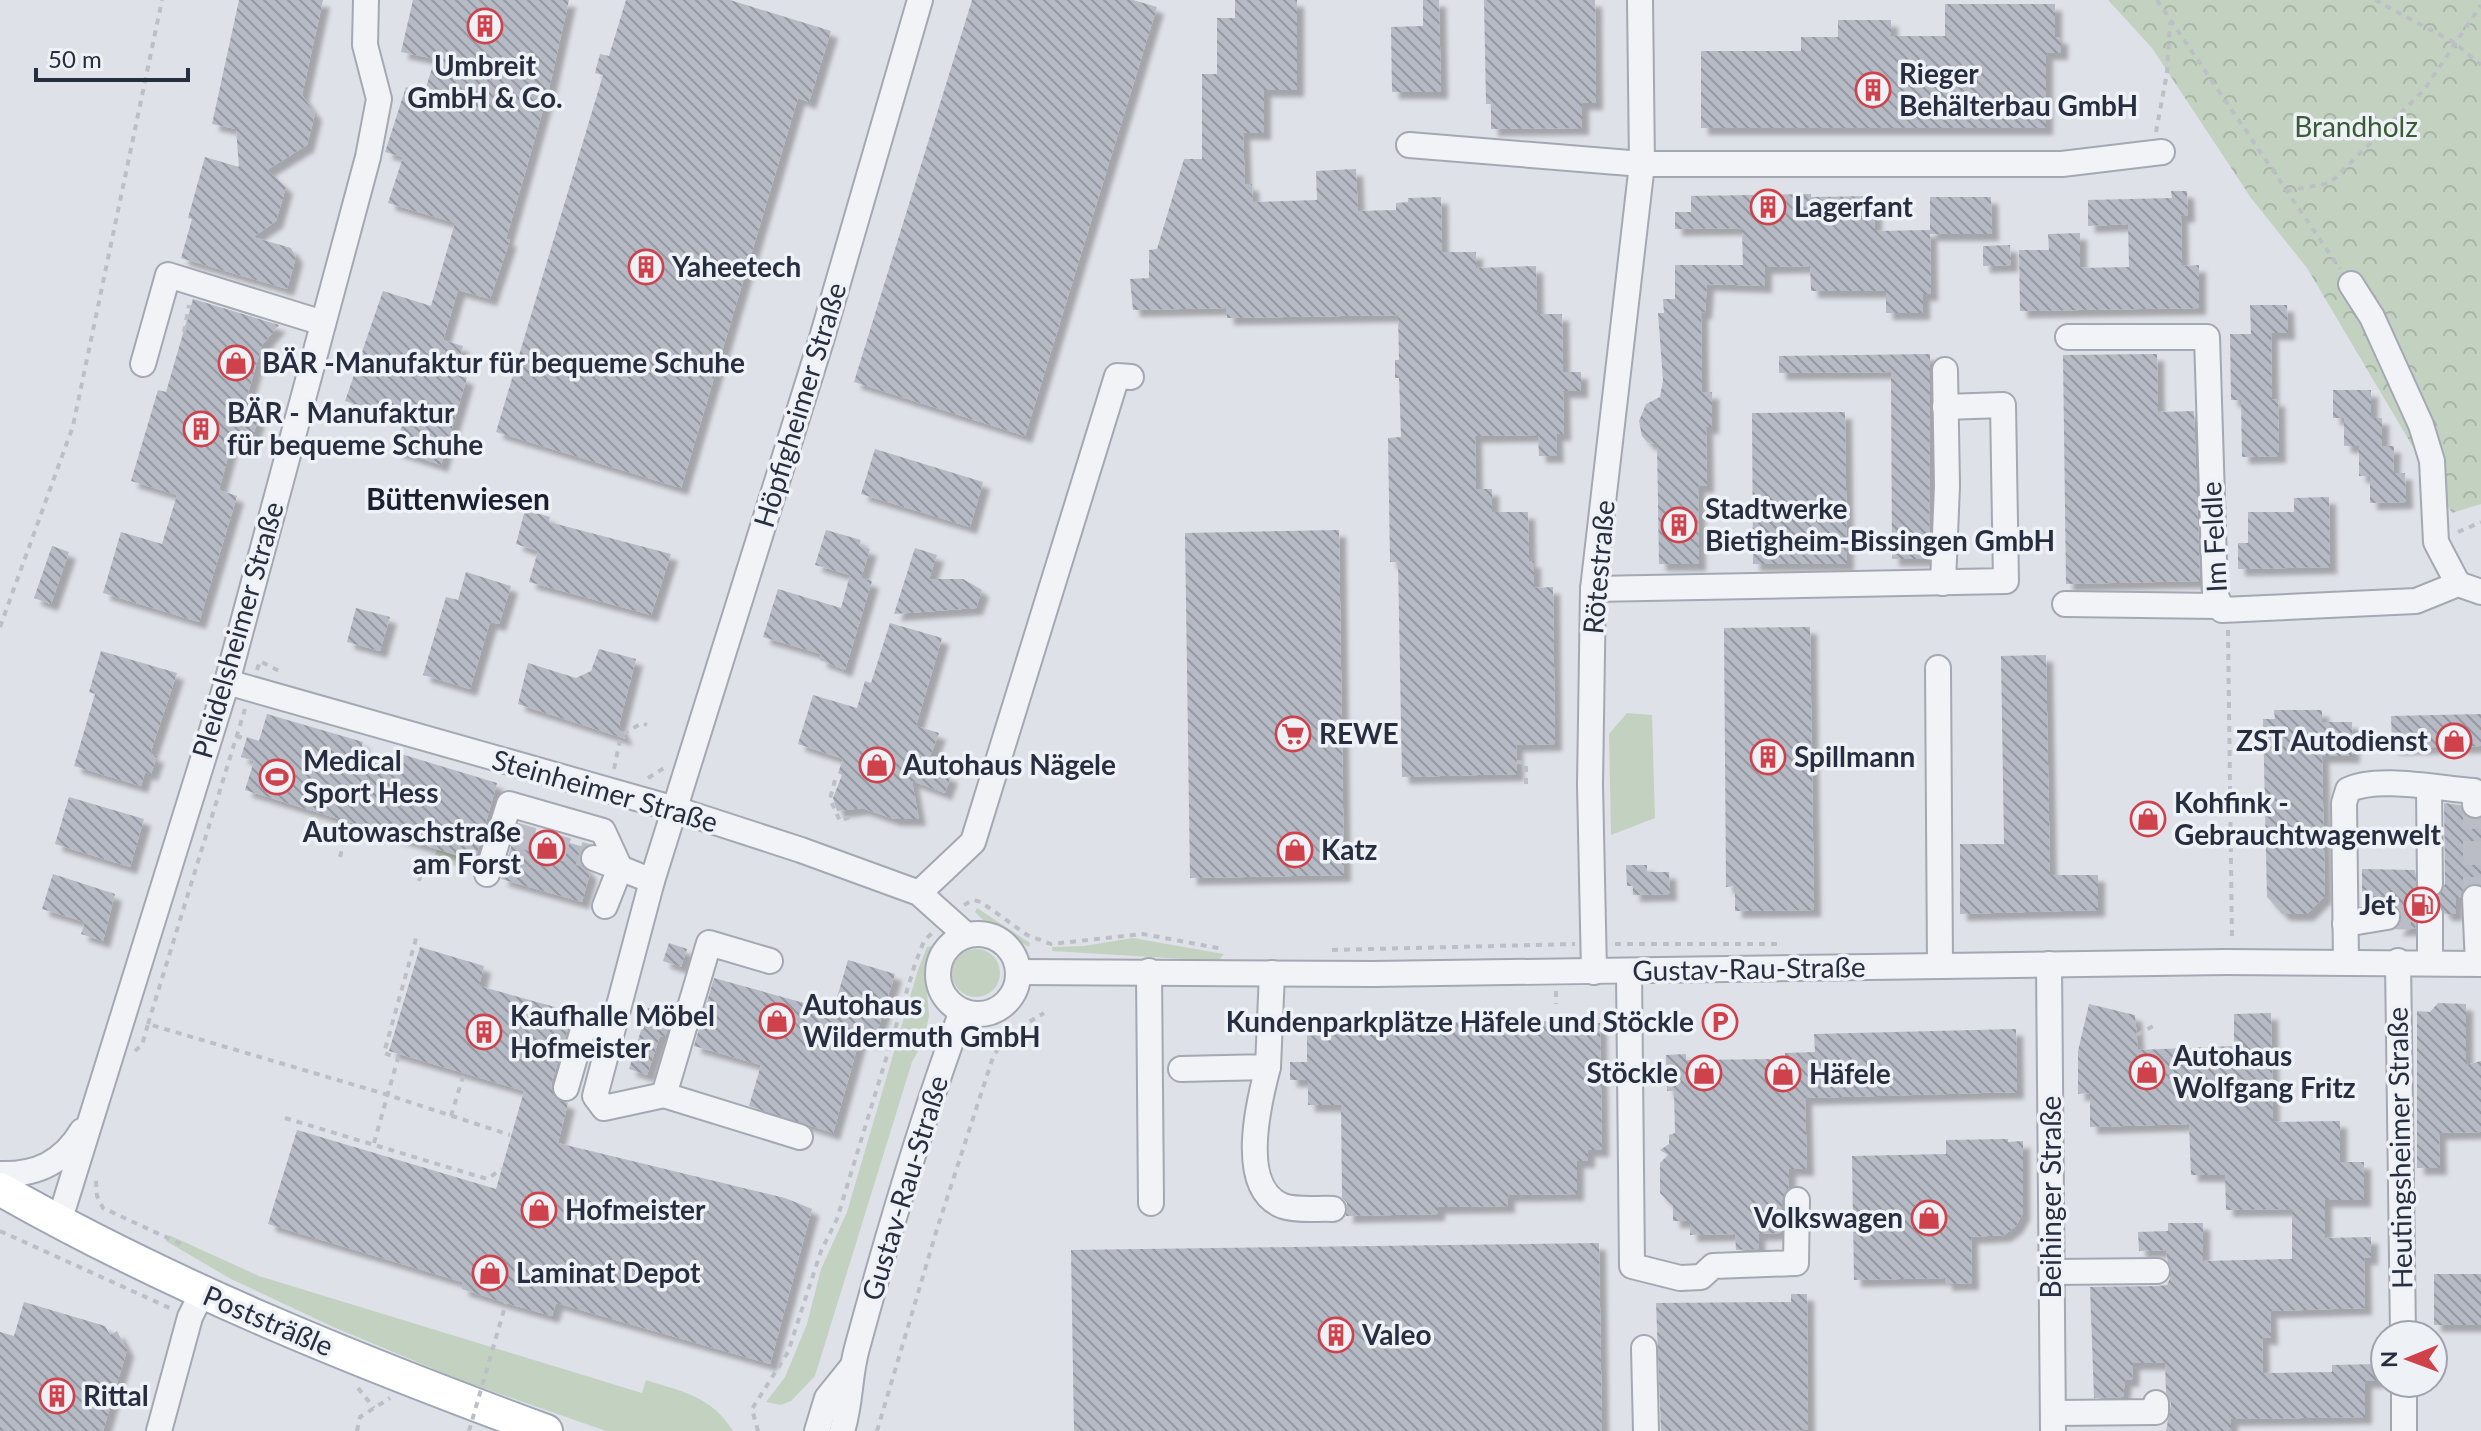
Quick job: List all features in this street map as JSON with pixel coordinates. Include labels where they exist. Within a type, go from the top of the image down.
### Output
[{"type":"main road","name":"Poststräßle","points":[[0,1189],[196,1305],[546,1431]]},
{"type":"street","name":"Pleidelsheimer Straße","points":[[59,1222],[227,682],[376,126],[379,99],[365,45],[366,0]]},
{"type":"street","name":"Höpfigheimer Straße","points":[[664,1095],[604,1108],[595,1096],[652,881],[821,341],[920,0]]},
{"type":"street","name":"Rötestraße","points":[[1594,972],[1590,785],[1593,589],[1642,164],[1640,0]]},
{"type":"street","points":[[1409,145],[1642,164],[2062,164],[2157,153]]},
{"type":"street","points":[[143,364],[168,275],[323,323]]},
{"type":"street","points":[[2351,284],[2372,317],[2421,425],[2432,461],[2436,542],[2458,584],[2481,592]]},
{"type":"street","name":"Im Feldle","points":[[2068,337],[2207,337],[2223,609],[2416,601],[2458,584]]},
{"type":"street","points":[[1943,583],[1947,486],[1945,370]]},
{"type":"street","points":[[919,893],[973,842],[1117,376],[1131,377]]},
{"type":"street","points":[[1593,589],[2006,581],[2003,405],[1945,407]]},
{"type":"street","points":[[2065,604],[2223,609]]},
{"type":"street","points":[[1938,668],[1940,965]]},
{"type":"street","name":"Steinheimer Straße","points":[[227,682],[675,809],[919,893],[966,935]]},
{"type":"street","points":[[2346,961],[2344,803],[2348,790],[2362,785],[2429,788],[2474,798]]},
{"type":"street","points":[[2429,788],[2430,884]]},
{"type":"street","points":[[487,874],[505,832],[509,804],[603,831],[620,868],[605,906]]},
{"type":"street","points":[[594,858],[652,881]]},
{"type":"street","points":[[2475,898],[2480,964]]},
{"type":"street","points":[[2345,924],[2387,921]]},
{"type":"street","points":[[2424,921],[2430,962]]},
{"type":"street","points":[[978,933],[1001,941],[1010,949],[1018,972],[1010,997],[1001,1007],[989,1013],[962,1011],[950,1003],[938,979],[944,952],[966,935],[978,933]]},
{"type":"street","points":[[770,961],[709,943],[664,1095],[800,1137]]},
{"type":"street","name":"Gustav-Rau-Straße","points":[[1018,972],[1629,972],[2049,964],[2232,947],[2346,961],[2480,964]]},
{"type":"street","name":"Heutingsheimer Straße","points":[[2398,961],[2403,1319]]},
{"type":"street","name":"Beihinger Straße","points":[[2049,964],[2053,1422]]},
{"type":"street","points":[[1149,971],[1151,1203]]},
{"type":"street","points":[[1629,972],[1632,1266],[1680,1278],[1701,1277],[1713,1266],[1796,1263],[1797,1200]]},
{"type":"street","points":[[1272,973],[1268,1067],[1254,1120],[1255,1151],[1265,1191],[1283,1206],[1333,1209]]},
{"type":"street","name":"Gustav-Rau-Straße","points":[[823,1429],[851,1404],[852,1367],[886,1241],[962,1011]]},
{"type":"street","points":[[566,1088],[584,1026],[613,1023]]},
{"type":"street","points":[[1181,1069],[1268,1067]]},
{"type":"street","name":"Pleidelsheimer Straße","points":[[0,1174],[28,1173],[59,1159],[92,1116]]},
{"type":"street","points":[[2052,1272],[2157,1271]]},
{"type":"street","points":[[159,1431],[196,1305]]},
{"type":"street","points":[[1644,1348],[1646,1431]]},
{"type":"street","points":[[2404,1399],[2404,1431]]},
{"type":"street","points":[[2053,1422],[2156,1412],[2156,1403]]},
{"type":"path","points":[[0,627],[73,426],[162,0]]},
{"type":"path","points":[[2157,0],[2351,284]]},
{"type":"path","points":[[2375,0],[2455,43],[2481,65]]},
{"type":"path","points":[[2286,191],[2330,183],[2424,90],[2481,5]]},
{"type":"path","points":[[2157,153],[2170,19]]},
{"type":"path","points":[[184,332],[193,292]]},
{"type":"path","points":[[2223,609],[2232,947]]},
{"type":"path","points":[[623,734],[642,723],[647,725]]},
{"type":"path","points":[[131,1054],[142,1045],[236,736],[246,739]]},
{"type":"path","points":[[612,776],[620,740]]},
{"type":"path","points":[[641,780],[673,760]]},
{"type":"path","points":[[1517,762],[1526,763],[1526,786]]},
{"type":"path","points":[[835,780],[830,799],[840,821],[854,815]]},
{"type":"path","points":[[340,857],[349,822]]},
{"type":"path","points":[[419,881],[425,860]]},
{"type":"path","points":[[965,904],[981,902],[1027,935],[1051,944],[1143,934],[1234,950]]},
{"type":"path","points":[[758,1431],[752,1409],[788,1352],[821,1251],[837,1219],[915,964],[930,934]]},
{"type":"path","points":[[374,1144],[398,1058],[384,1053],[417,935]]},
{"type":"path","points":[[1327,950],[1594,944],[1791,944]]},
{"type":"path","points":[[395,980],[404,983]]},
{"type":"path","points":[[877,1431],[937,1229],[993,1057],[1007,1035],[1044,1013]]},
{"type":"path","points":[[148,1024],[388,1095],[510,1135]]},
{"type":"path","points":[[2137,1035],[2157,1024]]},
{"type":"path","points":[[380,1030],[390,1033]]},
{"type":"path","points":[[389,1067],[395,1068]]},
{"type":"path","points":[[451,1116],[464,1073]]},
{"type":"path","points":[[285,1118],[487,1179],[502,1169]]},
{"type":"path","points":[[96,1175],[101,1206],[185,1246]]},
{"type":"path","points":[[0,1231],[196,1305]]},
{"type":"path","points":[[469,1431],[506,1303]]},
{"type":"path","points":[[357,1386],[374,1408]]},
{"type":"path","points":[[357,1431],[360,1417],[396,1395]]},
{"type":"green space","name":"Brandholz","points":[[2108,0],[2481,0],[2481,504],[2452,513],[2307,268],[2251,198],[2152,48]]},
{"type":"green space","points":[[1627,713],[1652,715],[1655,818],[1611,835],[1609,734]]},
{"type":"green space","points":[[437,849],[473,860],[471,871],[434,860]]},
{"type":"green space","points":[[977,908],[1030,943],[1029,947],[988,925],[975,912]]},
{"type":"green space","points":[[1133,938],[1224,954],[1218,961],[1052,951],[1052,947],[1084,946]]},
{"type":"green space","points":[[931,946],[925,969],[929,1015],[924,1040],[912,1062],[815,1376],[791,1401],[781,1405],[766,1402],[785,1377],[807,1324],[821,1269],[847,1212],[918,970],[927,947]]},
{"type":"green space","points":[[976,949],[985,950],[993,956],[999,964],[999,982],[993,990],[985,996],[976,997],[967,996],[959,990],[953,982],[952,973],[953,964],[959,956],[967,950]]},
{"type":"green space","points":[[169,1235],[259,1276],[642,1393],[646,1380],[684,1392],[715,1410],[733,1431],[606,1431],[460,1380],[331,1326],[229,1278],[166,1241]]},
{"type":"building","points":[[239,0],[323,0],[302,95],[315,114],[307,145],[267,170],[286,187],[276,221],[253,237],[291,248],[296,257],[287,289],[181,258],[192,219],[188,218],[205,157],[239,167],[236,129],[212,124]]},
{"type":"building","points":[[413,0],[569,0],[549,89],[506,239],[510,240],[490,299],[458,290],[443,340],[463,346],[455,374],[467,378],[441,465],[394,450],[404,419],[345,401],[383,291],[431,306],[455,223],[388,203],[403,157],[385,152],[406,87],[424,93],[435,59],[401,52]]},
{"type":"building","name":"Yaheetech","points":[[626,0],[730,0],[831,31],[809,102],[798,98],[681,488],[496,432],[603,75],[595,73],[600,54],[609,56]]},
{"type":"building","points":[[972,0],[1133,0],[1157,7],[1025,436],[854,382]]},
{"type":"building","points":[[1235,0],[1297,0],[1297,90],[1264,90],[1264,133],[1243,133],[1245,184],[1252,184],[1253,202],[1317,200],[1316,171],[1356,169],[1358,211],[1396,210],[1396,203],[1408,202],[1408,198],[1441,197],[1442,252],[1476,252],[1476,268],[1536,266],[1537,314],[1562,314],[1563,372],[1581,372],[1581,391],[1563,391],[1564,434],[1556,434],[1557,456],[1539,456],[1538,435],[1475,436],[1476,489],[1492,489],[1492,512],[1528,512],[1529,561],[1534,561],[1534,588],[1553,587],[1555,744],[1516,745],[1517,774],[1402,777],[1398,562],[1390,562],[1388,438],[1401,437],[1399,378],[1395,378],[1395,360],[1399,360],[1398,315],[1227,318],[1226,308],[1133,310],[1130,279],[1149,278],[1149,250],[1157,249],[1184,159],[1202,159],[1202,74],[1217,74],[1217,18],[1235,18]]},
{"type":"building","points":[[1423,0],[1439,0],[1441,92],[1392,92],[1391,27],[1423,26]]},
{"type":"building","points":[[1484,0],[1595,0],[1596,103],[1582,103],[1582,128],[1491,129],[1491,104],[1486,104]]},
{"type":"building","name":"Rieger Behälterbau GmbH","points":[[1945,4],[2055,4],[2055,37],[2061,37],[2061,53],[2046,53],[2046,128],[1701,128],[1701,51],[1801,51],[1801,37],[1838,37],[1838,20],[1891,20],[1891,36],[1945,36]]},
{"type":"building","points":[[2171,191],[2187,191],[2188,215],[2181,216],[2182,266],[2199,265],[2199,308],[2020,311],[2019,250],[2049,250],[2048,234],[2080,233],[2080,268],[2129,267],[2128,224],[2088,226],[2088,200],[2172,198]]},
{"type":"building","points":[[1811,194],[1811,197],[1875,196],[1875,231],[1930,230],[1931,294],[1923,294],[1923,313],[1886,313],[1886,291],[1811,291],[1810,266],[1765,267],[1765,286],[1707,284],[1705,312],[1701,313],[1702,392],[1712,392],[1712,427],[1706,427],[1707,486],[1698,486],[1699,564],[1659,564],[1657,444],[1648,443],[1642,436],[1639,421],[1646,404],[1660,397],[1663,380],[1658,313],[1664,313],[1663,299],[1675,299],[1675,265],[1743,265],[1742,228],[1675,229],[1675,212],[1691,212],[1691,196]]},
{"type":"building","points":[[1930,197],[1991,197],[1992,234],[1930,234]]},
{"type":"building","points":[[2010,245],[2011,265],[1983,266],[1983,246]]},
{"type":"building","points":[[193,299],[279,325],[262,345],[242,414],[258,419],[250,445],[232,442],[219,490],[237,496],[199,622],[103,593],[121,532],[162,544],[177,495],[131,481],[158,390],[166,392]]},
{"type":"building","points":[[2250,305],[2287,305],[2288,333],[2271,333],[2272,400],[2278,399],[2279,456],[2242,457],[2241,400],[2231,400],[2230,334],[2251,334]]},
{"type":"building","points":[[1930,354],[1929,559],[1892,559],[1891,372],[1779,373],[1779,356]]},
{"type":"building","points":[[2157,354],[2158,412],[2194,411],[2200,581],[2066,584],[2063,355]]},
{"type":"building","points":[[2333,390],[2371,390],[2371,418],[2382,418],[2382,446],[2394,446],[2393,473],[2405,473],[2406,502],[2370,503],[2370,476],[2359,476],[2359,446],[2344,446],[2344,418],[2333,418]]},
{"type":"building","points":[[1845,412],[1847,564],[1753,564],[1752,413]]},
{"type":"building","points":[[875,449],[983,482],[970,527],[861,494]]},
{"type":"building","points":[[2329,497],[2330,567],[2238,569],[2238,543],[2248,543],[2248,512],[2294,512],[2294,498]]},
{"type":"building","points":[[525,510],[550,517],[549,522],[671,554],[651,615],[529,582],[538,551],[516,544]]},
{"type":"building","points":[[826,530],[861,540],[859,546],[870,549],[861,578],[872,581],[845,670],[820,660],[821,654],[763,637],[778,589],[841,608],[850,575],[815,565]]},
{"type":"building","points":[[1339,530],[1344,875],[1190,878],[1185,533]]},
{"type":"building","points":[[52,546],[69,552],[51,604],[34,598]]},
{"type":"building","points":[[915,548],[937,555],[929,579],[963,579],[982,590],[976,608],[894,614]]},
{"type":"building","points":[[466,572],[511,586],[499,624],[490,622],[470,689],[423,675],[446,597],[458,600]]},
{"type":"building","points":[[356,608],[390,617],[380,651],[347,642]]},
{"type":"building","points":[[890,623],[942,638],[916,726],[939,733],[926,767],[951,776],[945,793],[912,781],[919,819],[894,819],[862,808],[837,811],[833,798],[842,775],[838,773],[843,759],[798,744],[813,695],[857,708],[865,681],[871,683]]},
{"type":"building","name":"Spillmann","points":[[1810,627],[1814,910],[1735,911],[1735,886],[1726,887],[1724,628]]},
{"type":"building","points":[[599,649],[636,659],[619,725],[626,739],[518,704],[528,663],[576,678],[591,671]]},
{"type":"building","points":[[101,651],[177,673],[150,754],[157,756],[151,774],[145,772],[141,786],[74,766],[95,694],[89,692]]},
{"type":"building","points":[[2046,655],[2050,875],[2098,875],[2098,910],[1960,914],[1960,844],[2004,844],[2001,656]]},
{"type":"building","points":[[2274,710],[2322,710],[2322,722],[2352,722],[2353,756],[2322,756],[2325,896],[2307,914],[2283,914],[2267,897],[2263,719],[2275,719]]},
{"type":"building","points":[[267,714],[363,742],[360,752],[398,763],[401,754],[497,783],[475,861],[245,790],[254,761],[241,757],[247,737],[259,741]]},
{"type":"building","points":[[2481,714],[2481,746],[2392,748],[2391,716]]},
{"type":"building","points":[[69,797],[144,819],[130,867],[55,844]]},
{"type":"building","points":[[2444,803],[2460,805],[2469,819],[2481,818],[2481,884],[2468,885],[2462,890],[2460,898],[2456,898],[2456,914],[2445,914],[2438,901],[2429,899],[2438,896],[2445,884]]},
{"type":"building","points":[[517,828],[584,847],[579,861],[590,873],[582,902],[501,879]]},
{"type":"building","points":[[1626,865],[1647,865],[1647,872],[1669,872],[1670,894],[1633,895],[1633,886],[1627,886]]},
{"type":"building","name":"Jet","points":[[2362,869],[2415,870],[2418,892],[2429,899],[2417,907],[2415,929],[2395,929],[2401,922],[2399,908],[2387,902],[2387,896],[2362,896]]},
{"type":"building","points":[[53,874],[115,894],[103,941],[81,934],[85,922],[42,909]]},
{"type":"building","points":[[669,943],[687,949],[681,967],[663,961]]},
{"type":"building","points":[[420,947],[484,966],[479,986],[577,1013],[570,1022],[551,1085],[555,1098],[568,1103],[558,1143],[785,1198],[812,1209],[770,1364],[556,1303],[552,1316],[462,1289],[462,1282],[268,1224],[297,1130],[496,1189],[524,1091],[389,1051]]},
{"type":"building","points":[[848,960],[895,974],[874,1042],[860,1038],[833,1133],[749,1106],[761,1065],[694,1046],[714,978],[833,1011]]},
{"type":"building","points":[[2438,1003],[2466,1004],[2466,1065],[2481,1061],[2481,1132],[2439,1133],[2440,1168],[2417,1168],[2417,1011],[2430,1012]]},
{"type":"building","points":[[2089,1004],[2135,1015],[2138,1050],[2234,1046],[2234,1014],[2271,1013],[2273,1122],[2340,1121],[2340,1162],[2364,1162],[2364,1200],[2325,1200],[2325,1238],[2371,1237],[2371,1258],[2364,1258],[2365,1308],[2270,1311],[2271,1338],[2262,1338],[2263,1373],[2332,1372],[2332,1365],[2369,1364],[2369,1381],[2365,1381],[2365,1417],[2231,1419],[2231,1431],[2166,1431],[2171,1403],[2166,1392],[2165,1363],[2133,1363],[2132,1380],[2125,1380],[2123,1397],[2094,1398],[2090,1287],[2167,1285],[2170,1278],[2166,1250],[2139,1251],[2138,1232],[2168,1231],[2168,1223],[2203,1223],[2203,1261],[2292,1259],[2292,1209],[2226,1210],[2225,1175],[2191,1175],[2189,1124],[2090,1127],[2090,1093],[2078,1094],[2078,1051]]},
{"type":"building","points":[[648,1008],[672,1015],[665,1037],[660,1036],[647,1075],[629,1069]]},
{"type":"building","points":[[1600,1023],[1602,1150],[1588,1150],[1588,1161],[1577,1161],[1577,1194],[1508,1195],[1508,1206],[1438,1207],[1438,1214],[1346,1216],[1347,1203],[1342,1197],[1341,1105],[1308,1105],[1308,1080],[1290,1080],[1290,1062],[1307,1062],[1307,1024]]},
{"type":"building","points":[[2016,1029],[2017,1092],[1805,1098],[1807,1169],[1789,1169],[1789,1187],[1782,1200],[1781,1233],[1758,1234],[1759,1249],[1736,1250],[1735,1234],[1690,1235],[1690,1221],[1673,1221],[1673,1206],[1660,1193],[1660,1163],[1668,1155],[1660,1150],[1669,1144],[1669,1135],[1675,1133],[1674,1091],[1667,1091],[1666,1055],[1686,1054],[1686,1060],[1785,1059],[1785,1053],[1815,1052],[1814,1034]]},
{"type":"building","points":[[2008,1139],[2008,1142],[2023,1141],[2023,1213],[2016,1226],[2004,1235],[1971,1237],[1972,1283],[1945,1284],[1945,1278],[1854,1280],[1852,1156],[1946,1154],[1946,1140]]},
{"type":"building","name":"Valeo","points":[[1599,1243],[1602,1431],[1074,1431],[1071,1250]]},
{"type":"building","points":[[2434,1274],[2481,1274],[2481,1325],[2449,1325],[2449,1319],[2434,1319]]},
{"type":"building","points":[[1791,1294],[1807,1294],[1808,1430],[1661,1431],[1656,1303],[1791,1302]]},
{"type":"building","name":"Rittal","points":[[24,1302],[105,1326],[110,1335],[117,1331],[127,1350],[103,1431],[0,1431],[0,1332],[14,1336]]},
{"type":"tunnel","points":[[2475,805],[2475,898]]},
{"type":"tunnel","points":[[510,833],[594,858]]},
{"type":"tunnel","points":[[2387,917],[2419,918]]},
{"type":"place","name":"Umbreit GmbH & Co.","points":[[485,26]]},
{"type":"place","name":"Rieger Behälterbau GmbH","points":[[1873,90]]},
{"type":"place","name":"Lagerfant","points":[[1768,207]]},
{"type":"place","name":"Yaheetech","points":[[646,267]]},
{"type":"place","name":"BÄR -Manufaktur für bequeme Schuhe","points":[[236,363]]},
{"type":"place","name":"BÄR - Manufaktur für bequeme Schuhe","points":[[201,429]]},
{"type":"place","name":"Stadtwerke Bietigheim-Bissingen GmbH","points":[[1679,525]]},
{"type":"place","name":"REWE","points":[[1293,734]]},
{"type":"place","name":"ZST Autodienst","points":[[2454,741]]},
{"type":"place","name":"Spillmann","points":[[1768,757]]},
{"type":"place","name":"Autohaus Nägele","points":[[877,765]]},
{"type":"place","name":"Medical Sport Hess","points":[[277,777]]},
{"type":"place","name":"Kohfink - Gebrauchtwagenwelt","points":[[2148,819]]},
{"type":"place","name":"Autowaschstraße am Forst","points":[[547,848]]},
{"type":"place","name":"Katz","points":[[1295,850]]},
{"type":"place","name":"Jet","points":[[2422,905]]},
{"type":"place","name":"Autohaus Wildermuth GmbH","points":[[777,1021]]},
{"type":"place","name":"Kundenparkplätze Häfele und Stöckle","points":[[1720,1022]]},
{"type":"place","name":"Kaufhalle Möbel Hofmeister","points":[[484,1032]]},
{"type":"place","name":"Autohaus Wolfgang Fritz","points":[[2147,1072]]},
{"type":"place","name":"Stöckle","points":[[1704,1073]]},
{"type":"place","name":"Häfele","points":[[1783,1074]]},
{"type":"place","name":"Hofmeister","points":[[539,1210]]},
{"type":"place","name":"Volkswagen","points":[[1929,1218]]},
{"type":"place","name":"Laminat Depot","points":[[490,1273]]},
{"type":"place","name":"Valeo","points":[[1336,1335]]},
{"type":"place","name":"Rittal","points":[[57,1396]]},
{"type":"district","name":"Büttenwiesen","points":[[458,500]]}]
